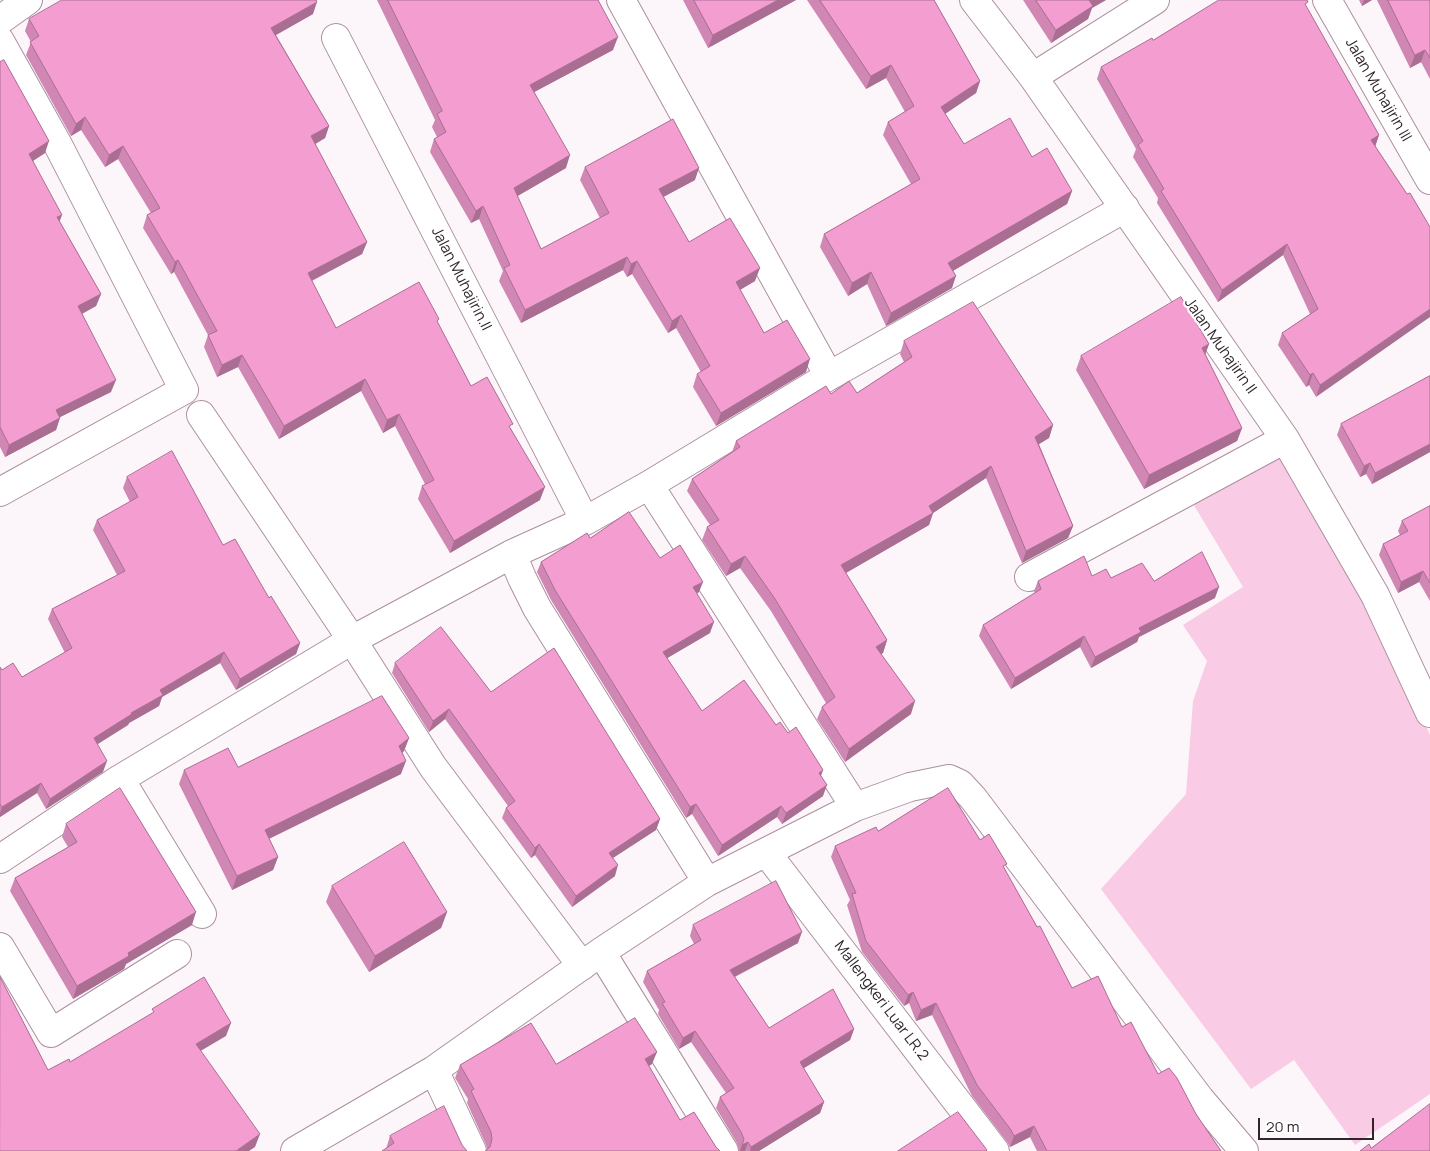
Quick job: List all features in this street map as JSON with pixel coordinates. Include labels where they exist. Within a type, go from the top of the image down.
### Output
[{"type":"street","points":[[0,20],[28,0]]},
{"type":"street","points":[[621,0],[829,376]]},
{"type":"street","name":"Jalan Muhajirin II","points":[[974,0],[1033,77],[1285,439],[1375,595],[1430,713]]},
{"type":"street","points":[[1033,77],[1155,0]]},
{"type":"street","name":"Jalan Muhajirin III","points":[[1327,0],[1430,180]]},
{"type":"street","name":"Jalan Muhajirin.II","points":[[336,38],[585,521]]},
{"type":"street","points":[[0,41],[57,143],[184,390],[0,492]]},
{"type":"street","points":[[0,859],[120,779],[352,640],[512,554],[585,521],[649,485],[829,376],[1125,208]]},
{"type":"street","points":[[201,415],[352,640],[433,767],[592,959],[724,1151]]},
{"type":"street","points":[[1029,577],[1285,439]]},
{"type":"street","points":[[649,485],[855,807]]},
{"type":"street","points":[[512,554],[537,608],[707,882]]},
{"type":"street","points":[[120,779],[202,914]]},
{"type":"street","points":[[295,1151],[434,1070],[592,959],[707,882],[855,807],[910,787],[949,779],[960,784],[985,814],[1200,1100],[1244,1151]]},
{"type":"street","name":"Mallengkeri Luar LR.2","points":[[766,852],[996,1151]]},
{"type":"street","points":[[0,947],[51,1033],[177,954]]},
{"type":"street","points":[[434,1070],[472,1151]]},
{"type":"shaded area","points":[[1273,438],[1342,562],[1420,711],[1430,735],[1430,1094],[1355,1145],[1294,1060],[1251,1089],[1101,889],[1186,794],[1193,701],[1207,661],[1183,625],[1243,587],[1183,487]]},
{"type":"building","points":[[62,0],[316,0],[317,2],[271,28],[329,126],[311,136],[367,242],[308,273],[336,328],[419,282],[471,386],[487,377],[513,424],[509,426],[545,487],[454,541],[422,486],[434,480],[399,414],[387,420],[365,379],[284,426],[242,355],[222,365],[208,335],[217,331],[178,260],[175,262],[147,215],[160,208],[123,146],[109,155],[85,117],[76,124],[30,42],[39,36],[29,19]]},
{"type":"building","points":[[388,0],[598,0],[618,37],[530,85],[570,155],[514,188],[541,249],[609,213],[585,167],[673,119],[699,168],[659,189],[689,242],[730,218],[760,268],[736,282],[764,333],[787,320],[810,359],[721,413],[697,374],[710,366],[681,315],[672,321],[637,261],[631,264],[627,257],[525,310],[504,268],[510,265],[483,206],[476,211],[434,139],[446,132],[437,114],[442,111]]},
{"type":"building","points":[[694,0],[778,0],[713,35]]},
{"type":"building","points":[[820,0],[934,0],[980,81],[941,107],[964,144],[1010,118],[1032,157],[1047,148],[1072,191],[948,263],[956,276],[891,313],[871,272],[852,283],[824,234],[920,179],[888,122],[914,106],[891,65],[871,76]]},
{"type":"building","points":[[1036,0],[1089,0],[1093,6],[1056,30]]},
{"type":"building","points":[[1219,0],[1307,0],[1308,2],[1305,4],[1379,135],[1371,140],[1407,194],[1410,193],[1430,227],[1430,309],[1320,385],[1313,373],[1310,375],[1282,333],[1318,309],[1287,244],[1222,290],[1161,191],[1164,189],[1138,145],[1143,141],[1101,67],[1152,38],[1153,40]]},
{"type":"building","points":[[1388,0],[1430,0],[1430,58],[1425,50],[1415,55]]},
{"type":"building","points":[[4,60],[49,141],[29,154],[62,215],[57,217],[101,294],[78,306],[116,380],[56,410],[60,418],[9,445],[0,427],[0,62]]},
{"type":"building","points":[[1181,297],[1209,344],[1202,348],[1242,428],[1149,475],[1081,356]]},
{"type":"building","points":[[973,302],[1053,425],[1035,437],[1073,526],[1026,551],[991,466],[929,506],[933,513],[841,565],[887,640],[876,647],[915,701],[849,749],[822,707],[835,697],[775,599],[745,556],[731,564],[707,527],[719,520],[692,479],[740,447],[736,441],[826,386],[831,394],[849,381],[857,393],[912,357],[904,341]]},
{"type":"building","points":[[1430,376],[1430,444],[1375,473],[1370,463],[1364,466],[1341,424]]},
{"type":"building","points":[[172,451],[223,545],[235,539],[269,598],[271,596],[300,643],[240,679],[224,652],[160,690],[163,695],[131,713],[94,738],[107,761],[50,799],[41,783],[2,807],[0,804],[0,667],[2,670],[13,663],[22,677],[72,648],[52,609],[125,571],[97,520],[138,497],[127,477]]},
{"type":"building","points":[[1430,506],[1430,583],[1423,571],[1401,582],[1383,544],[1408,531],[1402,521]]},
{"type":"building","points":[[629,512],[660,558],[680,545],[703,582],[693,587],[714,622],[663,652],[702,711],[744,680],[776,725],[780,722],[788,733],[796,727],[823,770],[819,773],[827,785],[786,813],[781,806],[722,845],[696,804],[690,807],[555,590],[541,562],[587,533],[590,538]]},
{"type":"building","points":[[1202,552],[1219,587],[1139,628],[1141,632],[1095,657],[1084,636],[1015,678],[983,625],[1041,589],[1038,581],[1084,556],[1092,576],[1106,569],[1111,578],[1142,563],[1154,581]]},
{"type":"building","points":[[441,627],[491,692],[554,648],[660,819],[609,853],[618,865],[576,896],[539,844],[535,848],[506,808],[515,801],[449,709],[433,721],[395,663]]},
{"type":"building","points":[[382,696],[409,738],[399,746],[406,761],[265,830],[278,857],[237,876],[184,770],[228,748],[238,767]]},
{"type":"building","points":[[120,788],[196,912],[128,953],[129,956],[77,986],[15,878],[77,842],[66,824]]},
{"type":"building","points":[[948,788],[980,840],[989,834],[1007,864],[1003,866],[1037,927],[1040,926],[1072,988],[1098,976],[1122,1027],[1131,1022],[1158,1074],[1169,1068],[1177,1078],[1196,1114],[1221,1151],[1047,1151],[1034,1126],[1014,1136],[977,1085],[936,1003],[921,1010],[913,992],[908,995],[866,941],[852,894],[856,893],[835,846],[876,827],[878,831]]},
{"type":"building","points":[[404,842],[447,912],[375,956],[332,886]]},
{"type":"building","points":[[776,881],[802,932],[730,970],[769,1028],[833,989],[854,1029],[800,1062],[824,1102],[751,1147],[748,1142],[742,1145],[744,1139],[741,1132],[720,1097],[734,1088],[695,1031],[683,1038],[662,1003],[665,1002],[647,971],[701,940],[693,925]]},
{"type":"building","points":[[0,977],[48,1070],[69,1059],[70,1062],[154,1012],[152,1009],[204,977],[231,1023],[196,1044],[260,1134],[236,1151],[0,1151]]},
{"type":"building","points":[[635,1018],[657,1052],[645,1059],[680,1120],[694,1112],[720,1151],[485,1151],[490,1147],[491,1132],[471,1091],[474,1089],[460,1065],[531,1023],[556,1064]]},
{"type":"building","points":[[1430,1104],[1430,1151],[1360,1151],[1369,1144],[1371,1148]]},
{"type":"building","points":[[444,1106],[462,1145],[467,1151],[382,1151],[394,1143],[390,1136]]},
{"type":"building","points":[[958,1112],[986,1151],[898,1151]]}]
